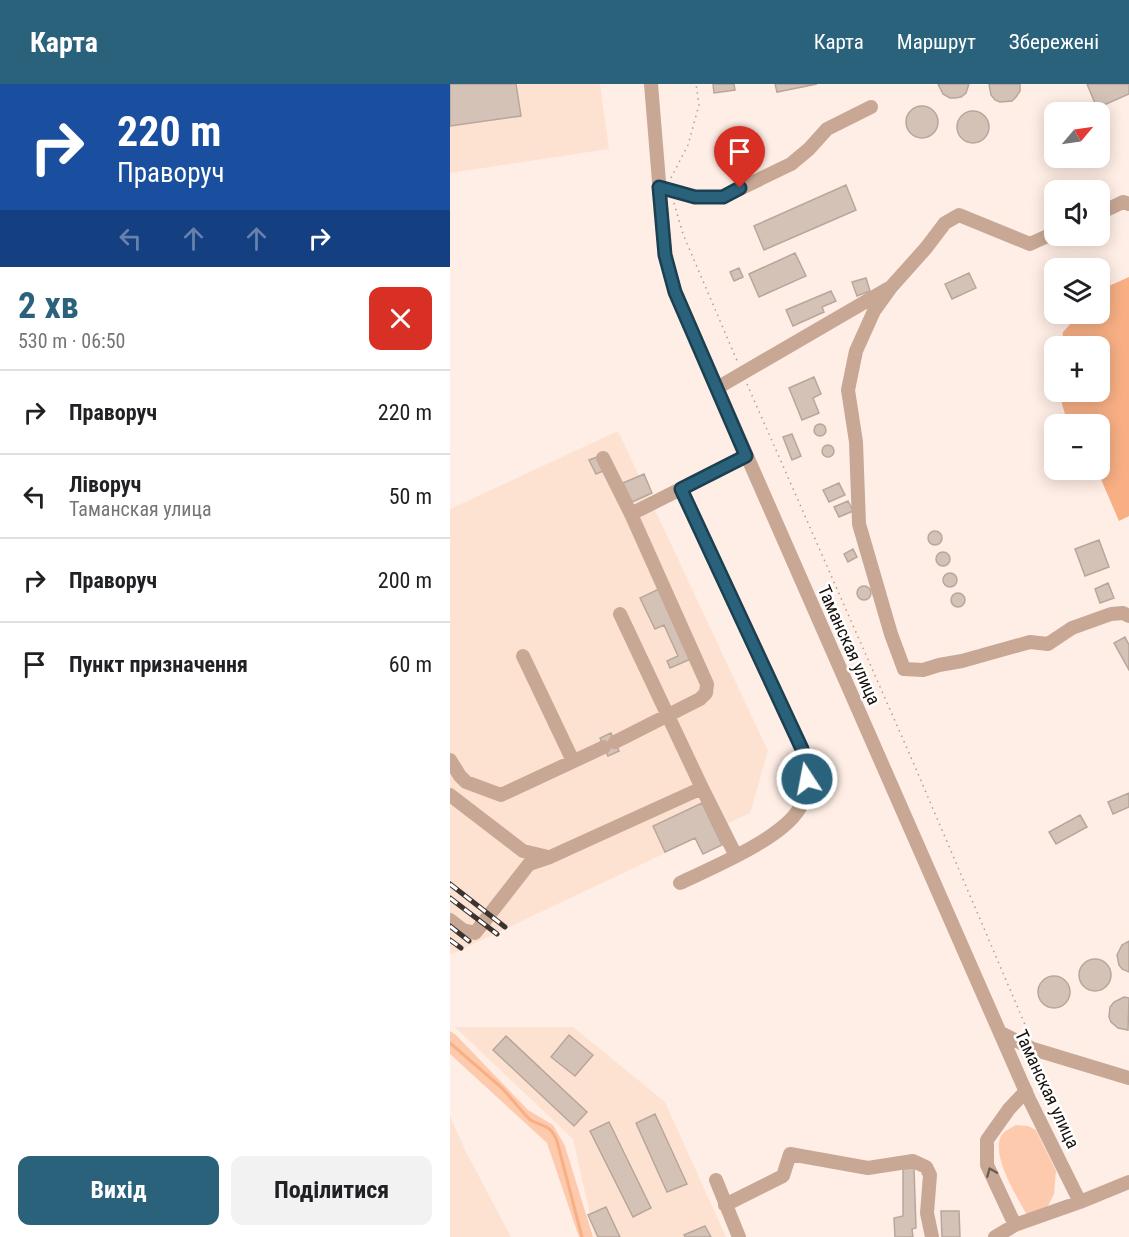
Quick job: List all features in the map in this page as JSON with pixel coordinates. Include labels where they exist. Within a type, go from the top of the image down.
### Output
[{"type":"street","name":"Таманская улица","points":[[651,84],[666,189],[665,255],[675,292],[1026,1091],[1080,1202]]},
{"type":"street","points":[[666,189],[695,197],[723,197],[791,164],[827,129],[871,107]]},
{"type":"street","points":[[1110,208],[1123,202],[1129,204]]},
{"type":"street","points":[[1044,238],[1030,244],[959,215],[945,223],[874,311],[855,351],[848,390],[856,442],[859,524],[903,669],[923,670],[1030,642],[1048,644],[1072,628],[1112,614],[1123,613],[1129,616]]},
{"type":"street","points":[[717,388],[892,286]]},
{"type":"street","points":[[631,514],[746,456]]},
{"type":"street","points":[[450,760],[466,782],[501,795],[669,716],[700,699],[706,693],[707,684],[631,514],[603,458]]},
{"type":"street","points":[[680,883],[761,843],[789,821],[801,805],[807,779],[802,749],[681,489]]},
{"type":"street","points":[[620,614],[736,856]]},
{"type":"street","points":[[523,656],[573,761]]},
{"type":"street","points":[[450,920],[463,930],[475,933],[529,864],[550,857],[702,788]]},
{"type":"street","points":[[450,795],[523,851],[550,857]]},
{"type":"street","points":[[1001,1033],[1033,1049],[1129,1078]]},
{"type":"street","points":[[1016,1225],[987,1165],[987,1140],[1009,1109],[1026,1091]]},
{"type":"street","points":[[725,1205],[783,1176],[790,1154],[868,1168],[913,1161],[926,1167],[930,1175],[927,1213],[932,1237]]},
{"type":"street","points":[[716,1180],[739,1237]]},
{"type":"street","points":[[995,1237],[1016,1225],[1129,1182]]},
{"type":"path","points":[[696,84],[699,105],[688,145],[666,189],[673,201],[683,234],[1031,1038]]},
{"type":"shaded area","points":[[450,84],[600,84],[609,149],[450,173]]},
{"type":"shaded area","points":[[1129,277],[1129,516],[1119,521],[1101,480],[1110,480],[1110,414],[1065,414],[1062,402],[1110,402],[1110,336],[1063,336],[1063,332],[1070,324],[1110,324],[1110,286]]},
{"type":"shaded area","points":[[618,431],[768,751],[750,813],[450,955],[450,509]]},
{"type":"shaded area","points":[[455,1027],[573,1027],[665,1102],[726,1237],[595,1237],[573,1139]]},
{"type":"shaded area","points":[[450,1031],[528,1110],[553,1125],[565,1146],[593,1237],[579,1237],[547,1143],[450,1054]]},
{"type":"shaded area","points":[[450,1116],[465,1150],[511,1237],[450,1237]]},
{"type":"shaded area","points":[[1016,1125],[1028,1126],[1036,1130],[1056,1171],[1054,1194],[1045,1212],[1027,1215],[1002,1165],[999,1154],[1001,1136]]},
{"type":"building","points":[[450,84],[516,84],[521,116],[450,126]]},
{"type":"building","points":[[713,84],[734,84],[735,90],[714,93]]},
{"type":"building","points":[[775,84],[817,84],[777,92]]},
{"type":"building","points":[[938,84],[969,84],[966,93],[961,97],[950,98],[943,94]]},
{"type":"building","points":[[989,84],[1020,84],[1020,91],[1012,101],[1000,102],[991,95]]},
{"type":"building","points":[[1087,84],[1129,84],[1129,94],[1110,102],[1094,102]]},
{"type":"building","points":[[922,106],[933,111],[938,122],[933,133],[922,138],[911,133],[906,122],[911,111]]},
{"type":"building","points":[[973,111],[984,116],[989,127],[984,138],[973,143],[962,138],[957,127],[962,116]]},
{"type":"building","points":[[846,185],[856,210],[764,250],[754,226]]},
{"type":"building","points":[[795,253],[806,276],[759,297],[749,274]]},
{"type":"building","points":[[739,268],[743,277],[734,281],[730,272]]},
{"type":"building","points":[[969,273],[976,288],[952,299],[945,284]]},
{"type":"building","points":[[866,278],[870,291],[857,296],[852,282]]},
{"type":"building","points":[[831,291],[836,301],[822,307],[824,312],[793,326],[786,310]]},
{"type":"building","points":[[814,377],[821,394],[813,398],[819,413],[802,420],[789,388]]},
{"type":"building","points":[[822,424],[826,430],[822,436],[818,436],[814,428]]},
{"type":"building","points":[[792,434],[801,456],[792,460],[783,437]]},
{"type":"building","points":[[830,445],[834,451],[830,457],[826,457],[822,449]]},
{"type":"building","points":[[597,457],[603,471],[596,474],[589,460]]},
{"type":"building","points":[[644,474],[652,493],[632,502],[623,483]]},
{"type":"building","points":[[839,483],[845,495],[829,502],[823,490]]},
{"type":"building","points":[[848,501],[853,511],[839,517],[834,507]]},
{"type":"building","points":[[932,531],[938,531],[942,538],[938,545],[932,545],[928,541],[928,535]]},
{"type":"building","points":[[1099,540],[1109,567],[1085,576],[1075,549]]},
{"type":"building","points":[[853,549],[857,557],[848,562],[844,554]]},
{"type":"building","points":[[940,552],[946,552],[950,559],[946,566],[940,566],[936,562],[936,556]]},
{"type":"building","points":[[947,573],[953,573],[957,580],[953,587],[947,587],[943,583],[943,577]]},
{"type":"building","points":[[1108,583],[1114,598],[1100,603],[1095,589]]},
{"type":"building","points":[[864,586],[869,588],[871,593],[869,598],[864,600],[859,598],[857,593],[859,588]]},
{"type":"building","points":[[661,588],[693,658],[670,668],[667,661],[678,656],[664,625],[655,629],[640,598]]},
{"type":"building","points":[[955,593],[961,593],[965,600],[961,607],[955,607],[951,603],[951,597]]},
{"type":"building","points":[[1125,637],[1129,645],[1129,670],[1114,643]]},
{"type":"building","points":[[611,733],[619,751],[608,756],[600,738]]},
{"type":"building","points":[[1129,793],[1129,807],[1113,814],[1108,802]]},
{"type":"building","points":[[702,803],[722,845],[703,854],[695,838],[665,852],[653,826]]},
{"type":"building","points":[[1080,815],[1087,827],[1056,844],[1049,832]]},
{"type":"building","points":[[1129,941],[1129,972],[1119,965],[1117,955],[1122,945]]},
{"type":"building","points":[[1095,959],[1107,963],[1111,975],[1107,987],[1095,991],[1083,987],[1079,975],[1083,963]]},
{"type":"building","points":[[1054,976],[1066,980],[1070,992],[1066,1004],[1054,1008],[1042,1004],[1038,992],[1042,980]]},
{"type":"building","points":[[1124,997],[1129,998],[1128,1030],[1118,1028],[1109,1017],[1110,1007]]},
{"type":"building","points":[[569,1035],[593,1055],[575,1076],[551,1057]]},
{"type":"building","points":[[506,1036],[587,1112],[574,1126],[493,1050]]},
{"type":"building","points":[[655,1114],[687,1184],[667,1192],[636,1123]]},
{"type":"building","points":[[609,1122],[651,1208],[633,1217],[590,1131]]},
{"type":"building","points":[[914,1168],[916,1228],[912,1229],[913,1237],[895,1237],[894,1218],[903,1216],[903,1169]]},
{"type":"building","points":[[606,1207],[620,1237],[598,1237],[588,1215]]},
{"type":"building","points":[[941,1211],[959,1211],[960,1237],[942,1237]]},
{"type":"building","points":[[705,1226],[711,1237],[685,1237],[684,1235]]},
{"type":"waterway","points":[[450,1043],[502,1088],[529,1119],[552,1131],[557,1141],[582,1237]]},
{"type":"railway","points":[[450,884],[505,927]]},
{"type":"railway","points":[[450,898],[497,934]]},
{"type":"railway","points":[[450,926],[469,941]]},
{"type":"railway","points":[[450,940],[461,948]]},
{"type":"route","points":[[740,188],[723,197],[695,197],[659,187],[665,255],[675,292],[746,456],[681,489],[802,749],[807,779]]}]
